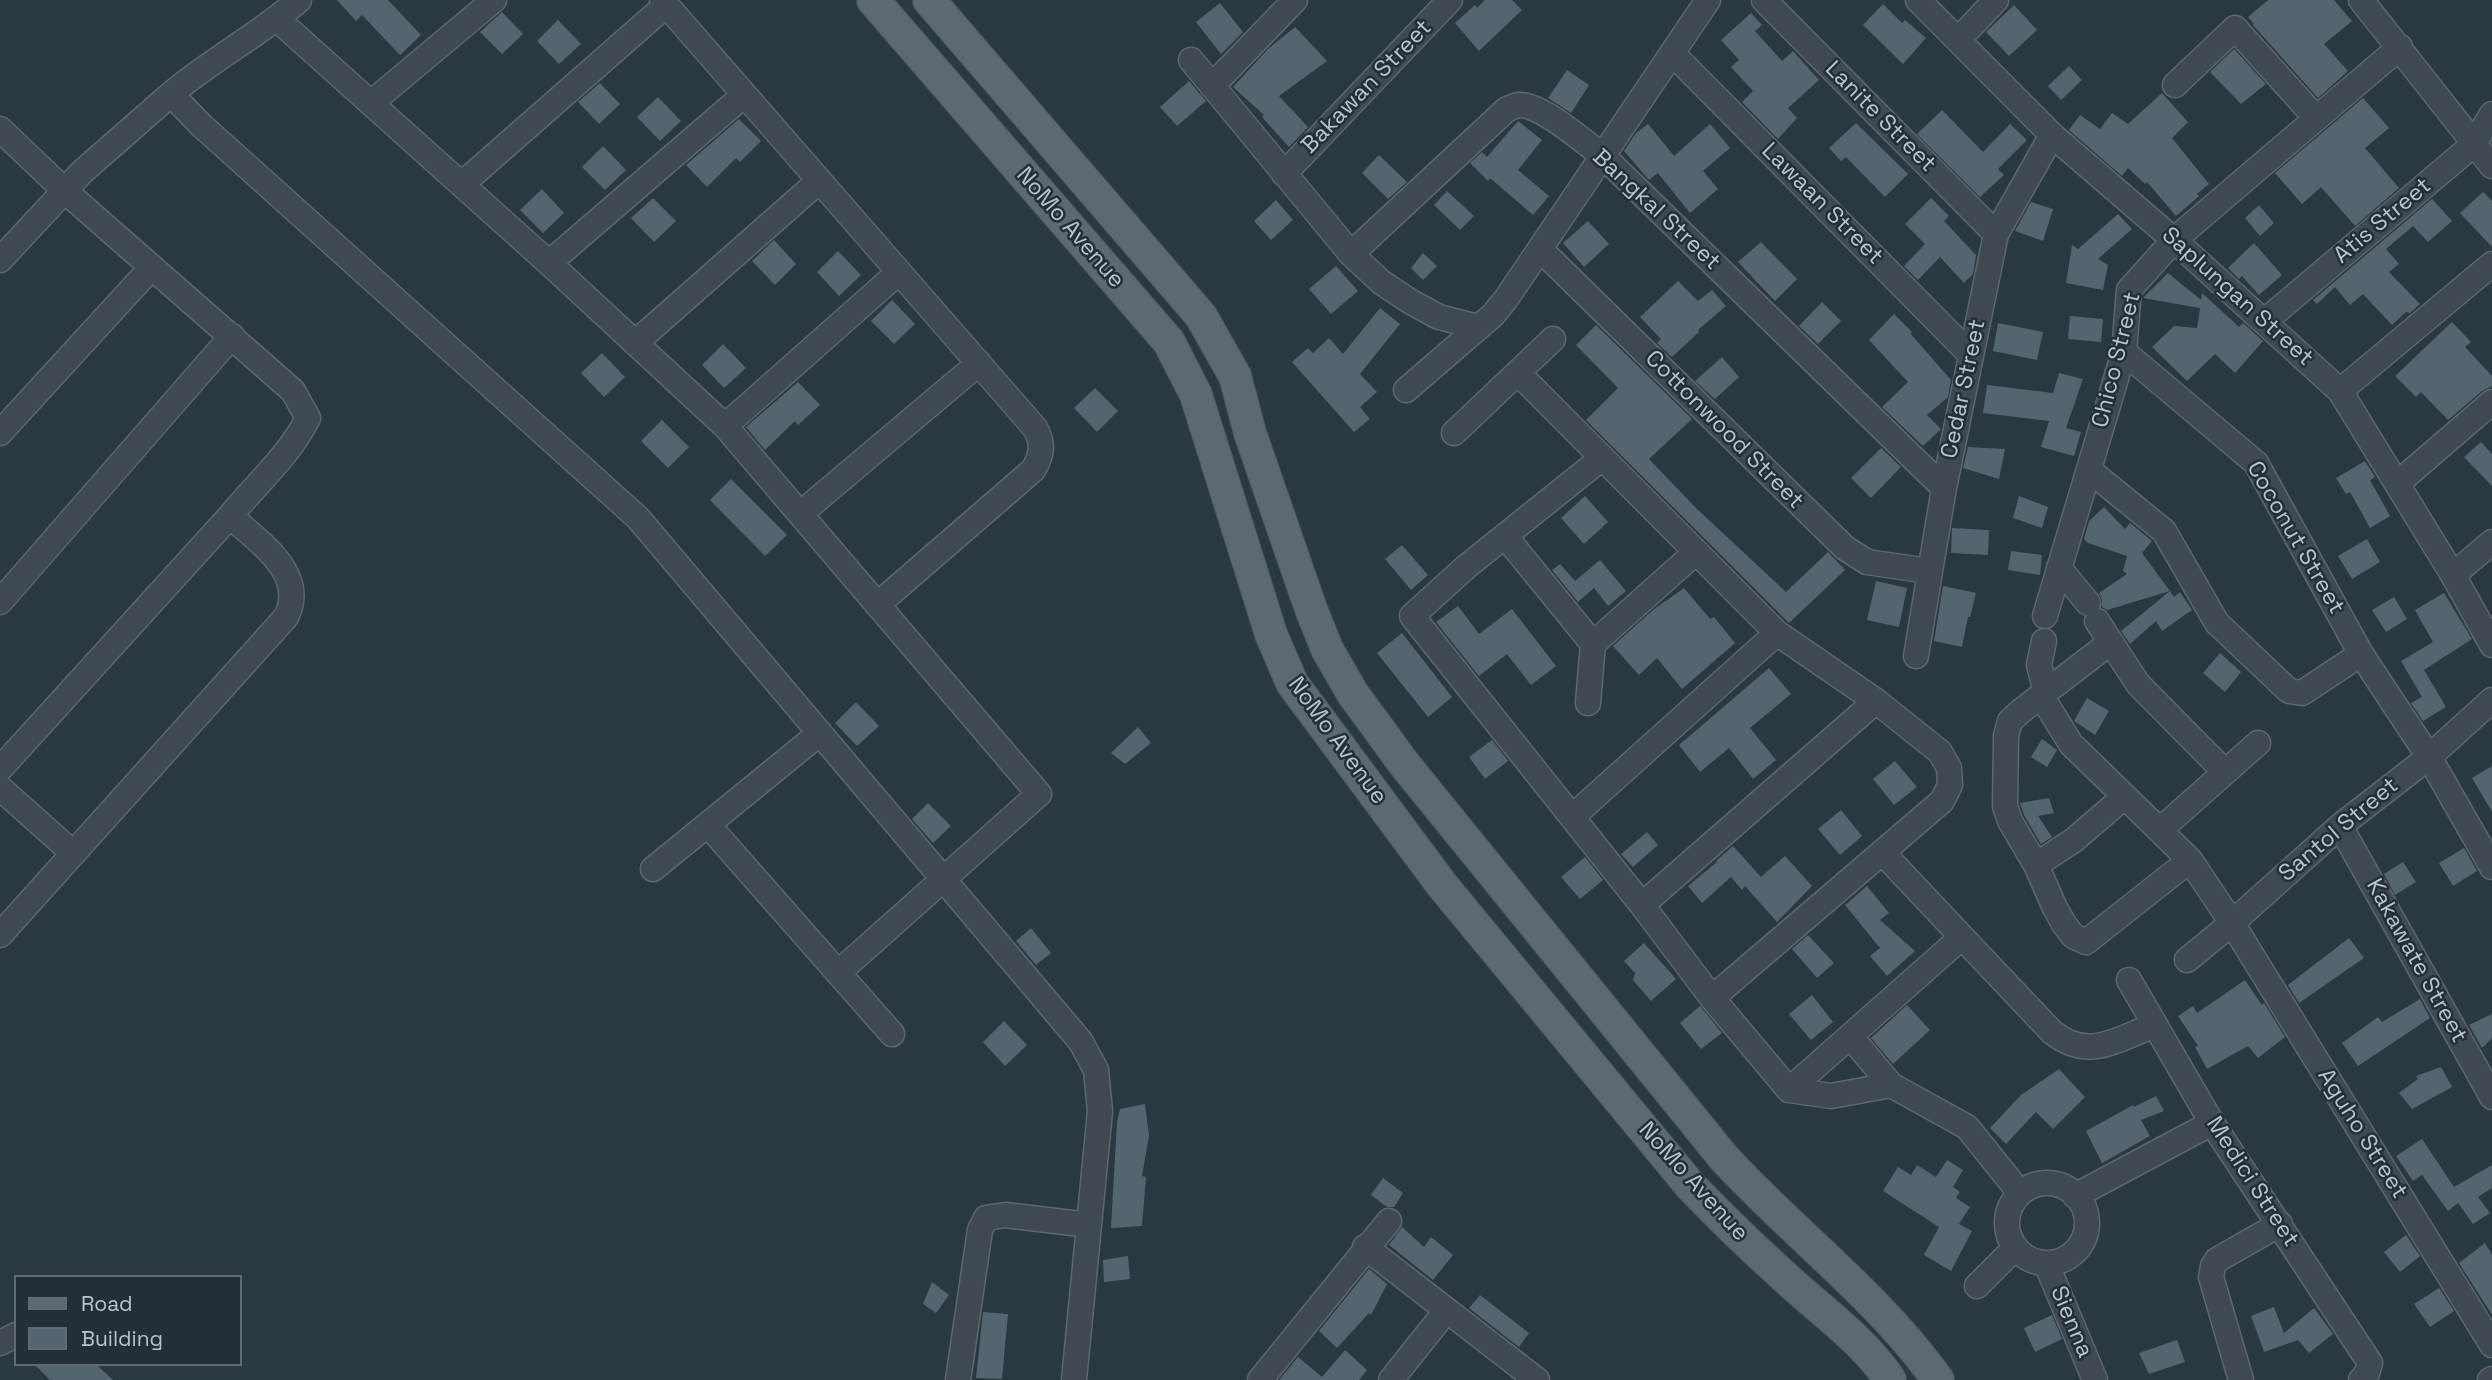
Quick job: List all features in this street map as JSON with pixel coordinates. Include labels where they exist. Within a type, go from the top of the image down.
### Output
[{"type":"main road","name":"NoMo Avenue","points":[[873,0],[1169,342],[1196,395],[1271,634],[1292,683],[1442,885],[1689,1184],[1730,1227],[1838,1324],[1887,1375]]},
{"type":"main road","name":"NoMo Avenue","points":[[929,0],[1201,316],[1235,376],[1250,433],[1311,609],[1327,649],[1353,694],[1405,765],[1724,1158],[1760,1196],[1859,1287],[1914,1346],[1938,1380]]},
{"type":"main road","points":[[1887,1375],[1914,1346]]},
{"type":"street","points":[[0,260],[82,172],[187,80],[277,19],[299,0]]},
{"type":"street","points":[[371,103],[494,0]]},
{"type":"street","points":[[1212,86],[1295,0]]},
{"type":"street","name":"Bakawan Street","points":[[1284,174],[1450,0]]},
{"type":"street","points":[[1406,390],[1493,315],[1506,299],[1708,0]]},
{"type":"street","name":"Lanite Street","points":[[1764,0],[1996,234]]},
{"type":"street","name":"Saplungan Street","points":[[1918,0],[2052,135],[2174,240],[2340,391],[2454,575],[2492,645]]},
{"type":"street","points":[[1958,40],[1996,0]]},
{"type":"street","points":[[2361,0],[2492,166]]},
{"type":"street","points":[[462,184],[663,3],[1035,428],[1042,448],[1033,470],[877,605]]},
{"type":"street","points":[[277,19],[549,262],[725,426],[1039,794],[839,972]]},
{"type":"street","points":[[2175,86],[2235,28],[2316,118]]},
{"type":"street","name":"Chico Street","points":[[2044,695],[2039,665],[2045,628],[2059,568],[2124,352],[2129,290],[2174,240],[2400,47]]},
{"type":"street","name":"Lawaan Street","points":[[1673,54],[1971,355]]},
{"type":"street","points":[[1191,60],[1351,254],[1381,282],[1439,317],[1478,327]]},
{"type":"street","points":[[171,94],[201,125],[638,517],[1081,1042],[1096,1070],[1100,1111],[1074,1380]]},
{"type":"street","points":[[549,262],[744,95]]},
{"type":"street","name":"Bangkal Street","points":[[1351,254],[1507,109],[1518,105],[1544,113],[1604,157],[1944,488]]},
{"type":"street","name":"Atis Street","points":[[2265,321],[2474,144],[2492,114]]},
{"type":"street","points":[[0,129],[65,191],[293,391],[308,418],[299,436],[279,461],[0,769]]},
{"type":"street","name":"Cedar Street","points":[[1916,656],[1944,488],[1996,234],[2052,135]]},
{"type":"street","points":[[635,343],[819,181]]},
{"type":"street","name":"Cottonwood Street","points":[[1541,250],[1845,548],[1867,562],[1929,571]]},
{"type":"street","points":[[2340,391],[2492,264]]},
{"type":"street","points":[[0,433],[152,267]]},
{"type":"street","points":[[725,426],[899,272]]},
{"type":"street","points":[[0,602],[232,336]]},
{"type":"street","points":[[1454,433],[1553,339]]},
{"type":"street","name":"Coconut Street","points":[[2124,352],[2256,463],[2361,654],[2428,757],[2492,867]]},
{"type":"street","points":[[800,514],[979,363]]},
{"type":"street","points":[[1518,373],[1776,633],[1876,701],[1940,752],[1949,768],[1950,785],[1942,801],[1712,998]]},
{"type":"street","points":[[2398,483],[2492,402]]},
{"type":"street","points":[[1602,458],[1504,536],[1412,616],[1642,905],[1712,998],[1789,1090],[1831,1096],[1891,1085]]},
{"type":"street","points":[[2088,470],[2164,531],[2217,623],[2288,691],[2302,693],[2361,654]]},
{"type":"street","points":[[0,935],[286,617],[293,604],[290,581],[284,568],[230,516]]},
{"type":"street","points":[[1504,536],[1593,643]]},
{"type":"street","points":[[2454,575],[2492,541]]},
{"type":"street","points":[[1588,703],[1593,643],[1696,552]]},
{"type":"street","points":[[2059,568],[2093,612],[2138,684],[2225,772]]},
{"type":"street","points":[[1572,817],[1776,633]]},
{"type":"street","points":[[2111,642],[2010,721],[2006,736],[2005,806],[2010,821],[2036,865],[2054,908],[2064,924],[2073,936],[2086,942],[2190,860]]},
{"type":"street","name":"Aguho Street","points":[[2044,695],[2071,744],[2190,860],[2232,923],[2492,1345]]},
{"type":"street","name":"Santol Street","points":[[2186,960],[2232,923],[2340,826],[2428,757],[2492,700]]},
{"type":"street","points":[[1642,905],[1876,701]]},
{"type":"street","points":[[653,869],[820,733]]},
{"type":"street","points":[[2160,830],[2258,743]]},
{"type":"street","points":[[0,788],[73,853]]},
{"type":"street","points":[[2036,865],[2074,840],[2124,797]]},
{"type":"street","points":[[708,825],[892,1034]]},
{"type":"street","name":"Kakawate Street","points":[[2340,826],[2492,1097]]},
{"type":"street","points":[[1882,852],[2063,1041],[2086,1049],[2153,1026]]},
{"type":"street","points":[[1789,1090],[1962,937]]},
{"type":"street","name":"Medici Street","points":[[2129,980],[2153,1026],[2212,1123],[2370,1363],[2361,1380]]},
{"type":"street","points":[[1851,1037],[1891,1085],[1967,1127],[2020,1193]]},
{"type":"street","points":[[2075,1196],[2212,1123]]},
{"type":"street","points":[[2054,1184],[2066,1188],[2075,1196],[2083,1207],[2086,1220],[2080,1245],[2071,1255],[2046,1263],[2034,1261],[2015,1248],[2007,1225],[2012,1203],[2020,1193],[2030,1187],[2054,1184]]},
{"type":"street","points":[[958,1380],[980,1230],[986,1218],[1005,1215],[1088,1225]]},
{"type":"street","points":[[1260,1380],[1365,1247],[1389,1221]]},
{"type":"street","points":[[2241,1380],[2211,1277],[2213,1266],[2217,1260],[2280,1224]]},
{"type":"street","points":[[1365,1247],[1527,1377]]},
{"type":"street","points":[[1977,1286],[2015,1248]]},
{"type":"street","name":"Sienna","points":[[2046,1263],[2095,1380]]},
{"type":"street","points":[[1391,1380],[1446,1311]]},
{"type":"building","points":[[337,0],[388,0],[421,35],[400,55],[362,15],[356,21]]},
{"type":"building","points":[[1485,0],[1512,0],[1522,10],[1479,51],[1455,23],[1475,5],[1477,8]]},
{"type":"building","points":[[2268,0],[2334,0],[2352,21],[2324,44],[2348,71],[2318,98],[2248,17]]},
{"type":"building","points":[[1220,3],[1243,32],[1221,54],[1196,22]]},
{"type":"building","points":[[1883,4],[1902,23],[1905,20],[1926,38],[1903,64],[1863,25]]},
{"type":"building","points":[[2014,5],[2037,30],[2009,56],[1986,32]]},
{"type":"building","points":[[502,12],[523,34],[502,54],[480,32]]},
{"type":"building","points":[[1751,13],[1762,25],[1755,31],[1782,61],[1793,51],[1819,80],[1788,108],[1797,118],[1778,139],[1742,102],[1753,91],[1731,67],[1739,60],[1721,40]]},
{"type":"building","points":[[558,20],[581,44],[559,64],[537,41]]},
{"type":"building","points":[[1295,27],[1327,61],[1279,96],[1308,127],[1289,147],[1262,117],[1264,115],[1233,87],[1268,49]]},
{"type":"building","points":[[2234,49],[2266,84],[2241,104],[2210,72]]},
{"type":"building","points":[[2069,66],[2082,80],[2061,100],[2048,86]]},
{"type":"building","points":[[1567,70],[1589,85],[1571,113],[1548,98]]},
{"type":"building","points":[[1189,81],[1206,101],[1177,126],[1160,107]]},
{"type":"building","points":[[600,83],[620,104],[599,124],[578,102]]},
{"type":"building","points":[[2162,93],[2188,122],[2172,138],[2209,184],[2176,216],[2147,182],[2145,184],[2128,168],[2122,176],[2069,130],[2080,115],[2100,129],[2112,113],[2128,124]]},
{"type":"building","points":[[658,97],[681,121],[660,141],[637,117]]},
{"type":"building","points":[[2363,98],[2389,128],[2365,148],[2399,188],[2355,226],[2321,187],[2302,204],[2275,173]]},
{"type":"building","points":[[1942,110],[1983,152],[2010,124],[2027,140],[1998,169],[2004,175],[1980,197],[1917,134]]},
{"type":"building","points":[[739,119],[761,141],[740,162],[736,158],[707,187],[686,165]]},
{"type":"building","points":[[1518,121],[1542,140],[1518,170],[1549,196],[1533,215],[1490,178],[1488,181],[1470,163],[1482,152],[1487,157]]},
{"type":"building","points":[[1856,123],[1908,174],[1885,197],[1846,157],[1841,161],[1829,148]]},
{"type":"building","points":[[1648,124],[1674,156],[1710,124],[1730,148],[1703,171],[1718,189],[1690,213],[1658,173],[1649,180],[1624,151],[1636,133]]},
{"type":"building","points":[[603,146],[626,170],[605,190],[582,167]]},
{"type":"building","points":[[1379,155],[1407,182],[1388,199],[1362,173]]},
{"type":"building","points":[[542,189],[564,213],[543,233],[520,210]]},
{"type":"building","points":[[1447,191],[1474,216],[1460,230],[1434,205]]},
{"type":"building","points":[[2483,192],[2492,201],[2492,247],[2460,213]]},
{"type":"building","points":[[653,198],[676,221],[654,242],[631,218]]},
{"type":"building","points":[[1931,198],[1949,216],[1944,221],[1976,255],[1973,274],[1964,283],[1940,257],[1918,280],[1904,266],[1925,244],[1905,224]]},
{"type":"building","points":[[2432,199],[2452,221],[2428,242],[2413,226],[2386,249],[2399,264],[2389,272],[2420,304],[2410,313],[2406,312],[2392,325],[2363,294],[2350,305],[2335,287],[2317,304],[2313,300]]},
{"type":"building","points":[[1276,200],[1293,220],[1271,240],[1254,221]]},
{"type":"building","points":[[2031,202],[2053,209],[2043,241],[2015,231]]},
{"type":"building","points":[[2259,205],[2274,223],[2260,236],[2245,218]]},
{"type":"building","points":[[2118,214],[2132,229],[2098,259],[2108,265],[2103,290],[2066,283],[2072,245],[2078,249]]},
{"type":"building","points":[[1588,221],[1609,244],[1584,267],[1563,243]]},
{"type":"building","points":[[774,240],[796,264],[775,285],[752,261]]},
{"type":"building","points":[[1761,242],[1797,279],[1775,301],[1738,262]]},
{"type":"building","points":[[2254,243],[2282,275],[2259,295],[2242,276],[2239,279],[2228,268]]},
{"type":"building","points":[[838,251],[861,275],[839,296],[817,272]]},
{"type":"building","points":[[1423,253],[1437,266],[1423,280],[1411,268]]},
{"type":"building","points":[[1336,266],[1358,291],[1331,314],[1309,289]]},
{"type":"building","points":[[2168,273],[2201,300],[2202,293],[2239,327],[2243,323],[2263,341],[2235,373],[2215,354],[2187,381],[2152,347],[2174,326],[2197,328],[2200,308],[2143,298]]},
{"type":"building","points":[[1678,281],[1698,301],[1712,290],[1726,306],[1672,357],[1657,343],[1661,339],[1640,317]]},
{"type":"building","points":[[892,300],[915,324],[894,344],[871,321]]},
{"type":"building","points":[[1822,302],[1841,321],[1818,344],[1799,326]]},
{"type":"building","points":[[1380,308],[1400,324],[1360,374],[1377,392],[1360,407],[1370,419],[1354,432],[1292,362],[1308,348],[1313,353],[1329,338],[1343,354]]},
{"type":"building","points":[[1894,314],[1951,380],[1948,397],[1927,415],[1941,429],[1923,446],[1882,407],[1908,382],[1869,340]]},
{"type":"building","points":[[2070,316],[2103,319],[2101,342],[2068,339]]},
{"type":"building","points":[[2452,322],[2471,342],[2465,347],[2492,376],[2492,386],[2482,391],[2448,420],[2421,392],[2416,397],[2395,376]]},
{"type":"building","points":[[1998,323],[2043,332],[2037,360],[1993,351]]},
{"type":"building","points":[[1596,325],[1692,419],[1649,459],[1696,508],[1786,592],[1828,552],[1845,570],[1789,623],[1586,420],[1618,388],[1576,345]]},
{"type":"building","points":[[723,344],[746,368],[724,388],[702,365]]},
{"type":"building","points":[[602,353],[625,377],[604,397],[581,373]]},
{"type":"building","points":[[1722,357],[1739,377],[1715,399],[1695,381]]},
{"type":"building","points":[[2059,373],[2083,379],[2066,428],[2081,432],[2074,456],[2041,447],[2049,421],[1983,413],[1987,385],[2053,393]]},
{"type":"building","points":[[798,382],[820,405],[798,425],[795,421],[765,450],[746,427]]},
{"type":"building","points":[[1095,388],[1118,411],[1097,432],[1074,408]]},
{"type":"building","points":[[662,420],[689,447],[668,468],[641,441]]},
{"type":"building","points":[[2481,442],[2492,454],[2492,486],[2464,457]]},
{"type":"building","points":[[1968,447],[2005,449],[1999,479],[1963,468]]},
{"type":"building","points":[[1881,448],[1901,467],[1871,498],[1851,478]]},
{"type":"building","points":[[2365,461],[2375,477],[2370,480],[2390,516],[2370,528],[2350,492],[2346,494],[2336,478]]},
{"type":"building","points":[[731,479],[787,535],[765,556],[710,500]]},
{"type":"building","points":[[1585,496],[1608,522],[1584,544],[1561,518]]},
{"type":"building","points":[[2019,496],[2048,507],[2042,528],[2013,518]]},
{"type":"building","points":[[2104,507],[2125,529],[2130,523],[2152,541],[2142,553],[2170,591],[2107,610],[2102,607],[2099,593],[2127,574],[2123,571],[2127,556],[2088,543],[2084,539],[2089,521]]},
{"type":"building","points":[[1952,528],[1989,530],[1988,555],[1951,553]]},
{"type":"building","points":[[2367,539],[2380,562],[2352,579],[2338,556]]},
{"type":"building","points":[[1402,545],[1428,575],[1411,590],[1385,559]]},
{"type":"building","points":[[2011,551],[2042,555],[2040,575],[2008,570]]},
{"type":"building","points":[[1600,560],[1626,591],[1608,606],[1594,588],[1578,602],[1552,570],[1560,564],[1575,581]]},
{"type":"building","points":[[1876,581],[1907,588],[1899,627],[1867,620]]},
{"type":"building","points":[[1943,586],[1976,593],[1962,647],[1934,641]]},
{"type":"building","points":[[1684,588],[1710,619],[1714,617],[1735,643],[1682,689],[1657,658],[1639,675],[1613,646],[1653,610]]},
{"type":"building","points":[[2170,591],[2174,597],[2180,592],[2192,610],[2162,631],[2156,621],[2130,644],[2121,631]]},
{"type":"building","points":[[2444,593],[2472,639],[2424,670],[2446,707],[2423,721],[2411,703],[2422,697],[2401,661],[2433,642],[2415,610]]},
{"type":"building","points":[[2394,597],[2407,619],[2386,632],[2372,610]]},
{"type":"building","points":[[1458,606],[1479,634],[1512,609],[1556,666],[1531,685],[1507,654],[1479,676],[1436,622]]},
{"type":"building","points":[[1402,633],[1452,697],[1428,717],[1377,653]]},
{"type":"building","points":[[2220,653],[2241,672],[2225,692],[2203,673]]},
{"type":"building","points":[[1769,668],[1791,694],[1750,728],[1776,760],[1753,779],[1729,748],[1700,772],[1679,745]]},
{"type":"building","points":[[2087,698],[2109,711],[2095,735],[2074,721]]},
{"type":"building","points":[[856,702],[879,726],[857,746],[835,723]]},
{"type":"building","points":[[1138,727],[1151,743],[1125,764],[1111,753]]},
{"type":"building","points":[[2042,739],[2057,750],[2047,767],[2031,757]]},
{"type":"building","points":[[1492,740],[1508,761],[1485,779],[1469,757]]},
{"type":"building","points":[[1895,761],[1917,787],[1894,805],[1873,779]]},
{"type":"building","points":[[2492,766],[2492,812],[2472,778]]},
{"type":"building","points":[[2049,798],[2054,813],[2038,816],[2052,837],[2041,844],[2020,803]]},
{"type":"building","points":[[928,803],[951,826],[933,843],[912,819]]},
{"type":"building","points":[[1841,810],[1862,836],[1840,855],[1818,829]]},
{"type":"building","points":[[1647,832],[1658,845],[1633,867],[1621,854]]},
{"type":"building","points":[[1733,846],[1761,877],[1785,856],[1812,886],[1777,922],[1745,886],[1742,890],[1731,877],[1702,903],[1688,886]]},
{"type":"building","points":[[2464,848],[2477,871],[2453,886],[2439,863]]},
{"type":"building","points":[[1585,857],[1603,880],[1580,899],[1561,877]]},
{"type":"building","points":[[2403,862],[2416,882],[2395,895],[2384,874]]},
{"type":"building","points":[[1867,886],[1889,913],[1880,920],[1915,951],[1887,976],[1870,956],[1880,948],[1845,905]]},
{"type":"building","points":[[1031,928],[1051,953],[1036,965],[1016,941]]},
{"type":"building","points":[[1808,935],[1834,963],[1817,978],[1792,949]]},
{"type":"building","points":[[2349,938],[2364,958],[2299,1003],[2288,985]]},
{"type":"building","points":[[1644,943],[1676,979],[1651,1001],[1633,980],[1635,973],[1624,961]]},
{"type":"building","points":[[2245,980],[2262,1005],[2264,1003],[2285,1037],[2258,1058],[2248,1046],[2207,1069],[2195,1047],[2198,1046],[2178,1016],[2193,1006],[2197,1013]]},
{"type":"building","points":[[1812,995],[1833,1022],[1811,1040],[1789,1014]]},
{"type":"building","points":[[2420,999],[2430,1018],[2358,1066],[2342,1043],[2378,1017],[2382,1022]]},
{"type":"building","points":[[1907,1005],[1930,1030],[1893,1064],[1871,1038]]},
{"type":"building","points":[[1700,1006],[1722,1033],[1701,1049],[1680,1023]]},
{"type":"building","points":[[2492,1014],[2492,1038],[2482,1048],[2469,1025]]},
{"type":"building","points":[[1004,1021],[1027,1045],[1005,1066],[983,1042]]},
{"type":"building","points":[[2441,1067],[2452,1087],[2412,1109],[2399,1093],[2418,1079],[2416,1076]]},
{"type":"building","points":[[2059,1069],[2085,1097],[2053,1129],[2036,1112],[2006,1144],[1990,1128],[2021,1095]]},
{"type":"building","points":[[2156,1096],[2164,1111],[2141,1120],[2150,1136],[2102,1163],[2086,1131],[2133,1105],[2134,1107]]},
{"type":"building","points":[[1145,1104],[1149,1136],[1142,1176],[1146,1177],[1142,1226],[1111,1228],[1120,1109]]},
{"type":"building","points":[[2422,1139],[2454,1187],[2492,1165],[2492,1188],[2478,1197],[2490,1213],[2473,1224],[2458,1203],[2448,1211],[2422,1175],[2413,1181],[2396,1156]]},
{"type":"building","points":[[1947,1160],[1963,1170],[1953,1187],[1960,1192],[1956,1198],[1970,1207],[1959,1224],[1972,1231],[1951,1271],[1924,1255],[1939,1227],[1883,1191],[1898,1167],[1911,1175],[1917,1165],[1936,1177]]},
{"type":"building","points":[[1383,1178],[1403,1193],[1394,1207],[1387,1207],[1371,1195]]},
{"type":"building","points":[[1402,1227],[1424,1247],[1431,1237],[1453,1255],[1433,1280],[1389,1245]]},
{"type":"building","points":[[2406,1235],[2420,1256],[2400,1272],[2384,1252]]},
{"type":"building","points":[[2485,1243],[2492,1255],[2492,1315],[2459,1263]]},
{"type":"building","points":[[1128,1256],[1130,1279],[1104,1282],[1103,1260]]},
{"type":"building","points":[[1369,1269],[1387,1284],[1371,1315],[1369,1313],[1337,1348],[1319,1331]]},
{"type":"building","points":[[932,1282],[949,1295],[936,1313],[923,1304]]},
{"type":"building","points":[[2439,1288],[2454,1311],[2430,1327],[2414,1304]]},
{"type":"building","points":[[1480,1295],[1529,1333],[1519,1347],[1469,1308]]},
{"type":"building","points":[[2274,1307],[2284,1333],[2314,1308],[2333,1334],[2309,1353],[2298,1340],[2264,1352],[2251,1316]]},
{"type":"building","points":[[983,1312],[1008,1314],[1002,1379],[976,1378]]},
{"type":"building","points":[[2052,1315],[2062,1339],[2035,1352],[2024,1328]]},
{"type":"building","points":[[2177,1340],[2185,1362],[2149,1374],[2139,1353]]},
{"type":"building","points":[[1345,1350],[1367,1370],[1359,1380],[1279,1380],[1298,1357],[1322,1377]]},
{"type":"building","points":[[36,1366],[98,1366],[113,1380],[50,1380]]}]
